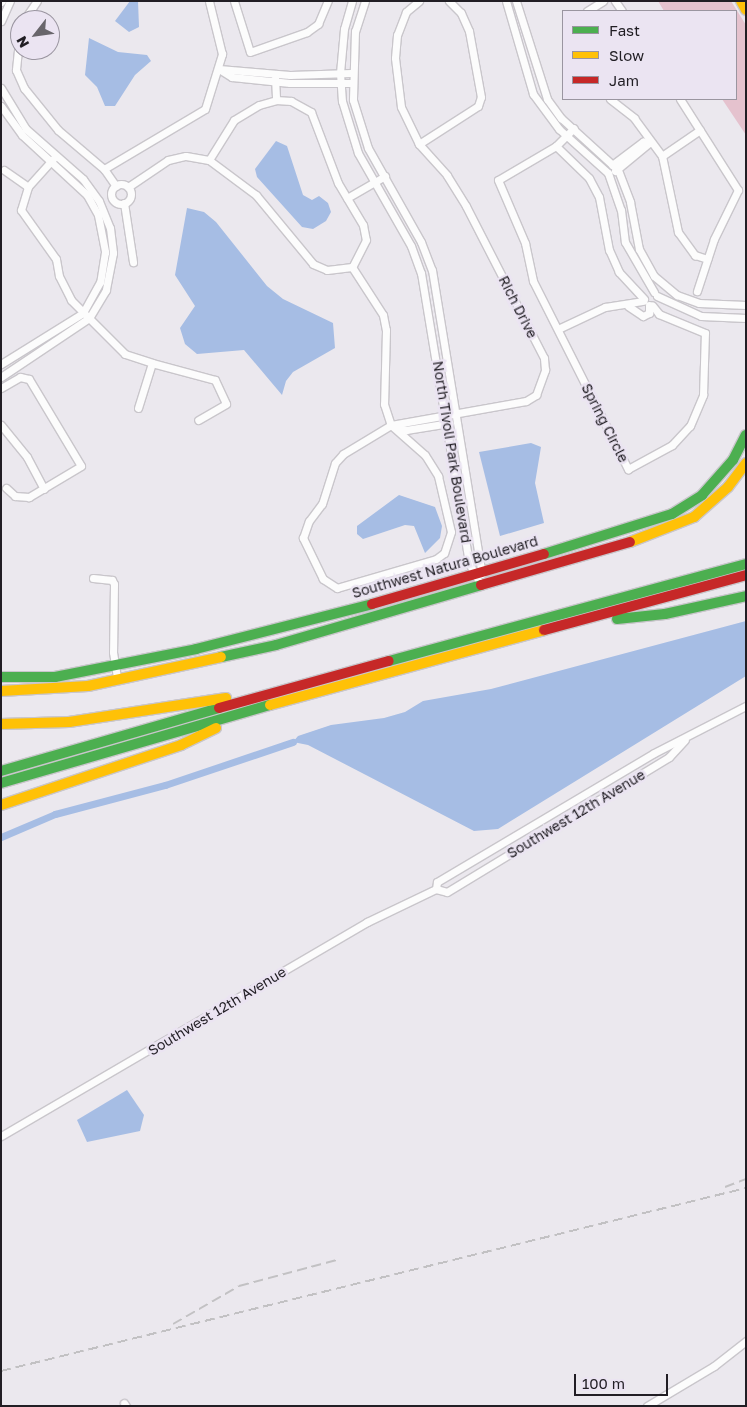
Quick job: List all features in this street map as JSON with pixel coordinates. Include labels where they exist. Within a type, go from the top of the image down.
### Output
[{"type":"main road","points":[[740,1],[746,10]]},
{"type":"main road","name":"Southwest Natura Boulevard","points":[[1,677],[55,677],[116,666],[319,619],[478,570],[672,514],[719,479],[746,435]]},
{"type":"main road","name":"Southwest Natura Boulevard","points":[[1,691],[54,690],[276,644],[678,526],[710,505],[746,463]]},
{"type":"main road","points":[[1,763],[226,698],[746,556]]},
{"type":"main road","points":[[1,771],[118,735],[746,564]]},
{"type":"main road","points":[[1,783],[123,745],[746,575]]},
{"type":"main road","points":[[1,791],[216,728],[746,583]]},
{"type":"main road","points":[[617,619],[665,614],[746,596]]},
{"type":"main road","points":[[1,724],[69,722],[226,698]]},
{"type":"main road","points":[[1,805],[66,780],[181,745],[216,728]]},
{"type":"street","points":[[1,21],[10,1]]},
{"type":"street","points":[[104,169],[205,109],[219,69],[222,54],[209,1]]},
{"type":"street","points":[[234,1],[250,52],[307,32],[318,24],[328,1]]},
{"type":"street","name":"North Tivoli Park Boulevard","points":[[352,1],[344,29],[340,73],[347,124],[411,246],[430,312],[462,517],[478,570]]},
{"type":"street","name":"North Tivoli Park Boulevard","points":[[365,1],[355,31],[351,73],[358,121],[421,242],[440,310],[473,515],[480,584]]},
{"type":"street","name":"Rich Drive","points":[[419,1],[406,12],[397,35],[395,58],[401,107],[419,144],[447,175],[466,206],[544,358],[545,370],[536,395],[526,401],[457,416],[445,413]]},
{"type":"street","points":[[419,144],[478,106],[481,97],[469,32],[461,13],[449,1]]},
{"type":"street","points":[[506,1],[533,94],[566,135],[608,173],[621,210],[624,242],[655,294]]},
{"type":"street","points":[[516,1],[547,99],[618,170],[630,202],[639,249],[663,285],[699,303],[746,305]]},
{"type":"street","points":[[589,10],[604,1]]},
{"type":"street","points":[[17,60],[16,70],[24,88],[58,130],[104,169],[116,186]]},
{"type":"street","points":[[219,69],[276,73],[351,73]]},
{"type":"street","points":[[219,69],[232,78],[275,82],[352,83]]},
{"type":"street","points":[[276,73],[276,100]]},
{"type":"street","points":[[1,88],[26,129],[92,202],[109,253],[106,290],[86,315],[1,377]]},
{"type":"street","points":[[209,160],[234,120],[276,100],[291,101],[311,112],[348,198],[363,225],[366,240],[352,267]]},
{"type":"street","points":[[611,100],[634,118],[646,132],[649,143],[662,156],[678,232],[695,255],[707,259]]},
{"type":"street","points":[[681,100],[738,190],[707,259],[697,291]]},
{"type":"street","points":[[1,106],[17,130],[54,158]]},
{"type":"street","name":"Spring Circle","points":[[556,146],[589,178],[599,197],[610,250],[619,272],[659,314],[705,333],[703,395],[690,426],[672,445],[628,469],[533,281],[525,243],[498,180],[556,146],[574,128]]},
{"type":"street","points":[[662,156],[700,130]]},
{"type":"street","points":[[608,173],[613,163],[643,142],[649,143]]},
{"type":"street","points":[[608,173],[618,170],[649,143]]},
{"type":"street","points":[[116,186],[128,187],[168,160],[186,156],[209,160],[256,194],[313,264],[327,270],[352,267]]},
{"type":"street","points":[[54,158],[28,187],[21,210],[56,259],[58,276],[71,300],[125,354],[152,363],[167,364],[215,380],[226,404],[198,420]]},
{"type":"street","points":[[4,170],[28,187]]},
{"type":"street","points":[[348,198],[385,176]]},
{"type":"street","points":[[116,186],[112,198],[124,203]]},
{"type":"street","points":[[124,203],[130,198],[128,187]]},
{"type":"street","points":[[124,203],[133,262]]},
{"type":"street","points":[[352,267],[383,315],[386,330],[384,404],[391,426],[425,455],[438,476],[451,532],[449,544],[436,559],[337,588],[323,579],[303,538],[305,529],[322,504],[335,463],[343,454],[391,426],[445,413]]},
{"type":"street","points":[[558,330],[605,307],[628,306],[647,302],[663,285]]},
{"type":"street","points":[[628,306],[643,316],[648,313],[647,292],[701,316],[746,318]]},
{"type":"street","points":[[430,312],[440,310]]},
{"type":"street","points":[[1,364],[86,315]]},
{"type":"street","points":[[138,408],[152,363]]},
{"type":"street","points":[[1,388],[20,377],[29,379],[81,466],[44,489],[20,497],[6,488]]},
{"type":"street","points":[[391,426],[406,430],[447,424],[457,416]]},
{"type":"street","points":[[1,425],[27,457],[44,489]]},
{"type":"street","points":[[454,471],[465,469]]},
{"type":"street","points":[[462,517],[473,515]]},
{"type":"street","points":[[93,578],[112,580],[114,584],[118,678]]},
{"type":"street","name":"Southwest 12th Avenue","points":[[436,889],[437,882],[654,753],[685,740],[746,706]]},
{"type":"street","name":"Southwest 12th Avenue","points":[[1,1136],[367,922],[436,889],[446,892],[455,887],[661,761],[685,740]]},
{"type":"street","points":[[647,1406],[714,1366],[746,1341]]},
{"type":"shaded area","points":[[658,1],[731,1],[737,10],[663,10]]},
{"type":"shaded area","points":[[737,11],[746,25],[746,135],[723,100],[737,100]]},
{"type":"water","points":[[130,1],[138,1],[139,27],[129,32],[115,21]]},
{"type":"water","points":[[89,38],[118,52],[147,55],[151,61],[135,75],[115,106],[105,106],[97,87],[85,75]]},
{"type":"water","points":[[276,141],[287,146],[303,195],[312,200],[319,196],[328,203],[331,212],[326,221],[313,229],[302,227],[257,177],[255,169]]},
{"type":"water","points":[[187,208],[204,212],[216,222],[267,286],[283,299],[333,323],[335,348],[293,372],[286,381],[282,395],[244,350],[197,354],[185,344],[180,328],[195,306],[175,275]]},
{"type":"water","points":[[531,443],[541,447],[535,483],[544,523],[500,536],[479,452]]},
{"type":"water","points":[[399,495],[435,507],[442,526],[440,538],[425,553],[414,526],[405,525],[363,539],[357,534],[357,526]]},
{"type":"water","points":[[746,621],[746,676],[498,829],[474,831],[308,745],[293,742],[298,736],[331,725],[384,718],[405,712],[423,701],[491,689]]},
{"type":"water","points":[[127,1090],[144,1115],[140,1131],[87,1142],[77,1120]]},
{"type":"waterway","points":[[1,837],[55,814],[165,785],[293,742]]},
{"type":"railway","points":[[725,1187],[746,1179]]},
{"type":"railway","points":[[1,1371],[746,1188]]},
{"type":"railway","points":[[173,1324],[239,1286],[337,1260]]},
{"type":"traffic: fast","points":[[544,554],[672,514],[702,495],[733,460],[746,435]]},
{"type":"traffic: fast","points":[[389,661],[746,564]]},
{"type":"traffic: fast","points":[[221,657],[276,645],[481,585]]},
{"type":"traffic: fast","points":[[617,619],[665,614],[746,596]]},
{"type":"traffic: fast","points":[[1,677],[55,677],[196,649],[372,604]]},
{"type":"traffic: fast","points":[[1,783],[270,705]]},
{"type":"traffic: fast","points":[[1,771],[219,708]]},
{"type":"traffic: slow","points":[[741,1],[746,10]]},
{"type":"traffic: slow","points":[[630,542],[694,517],[728,487],[746,463]]},
{"type":"traffic: slow","points":[[270,705],[544,630]]},
{"type":"traffic: slow","points":[[1,691],[88,686],[221,657]]},
{"type":"traffic: slow","points":[[1,724],[69,722],[226,698]]},
{"type":"traffic: slow","points":[[1,805],[181,745],[216,728]]},
{"type":"traffic: jam","points":[[481,585],[630,542]]},
{"type":"traffic: jam","points":[[372,604],[544,554]]},
{"type":"traffic: jam","points":[[544,630],[746,575]]},
{"type":"traffic: jam","points":[[219,708],[389,661]]}]
